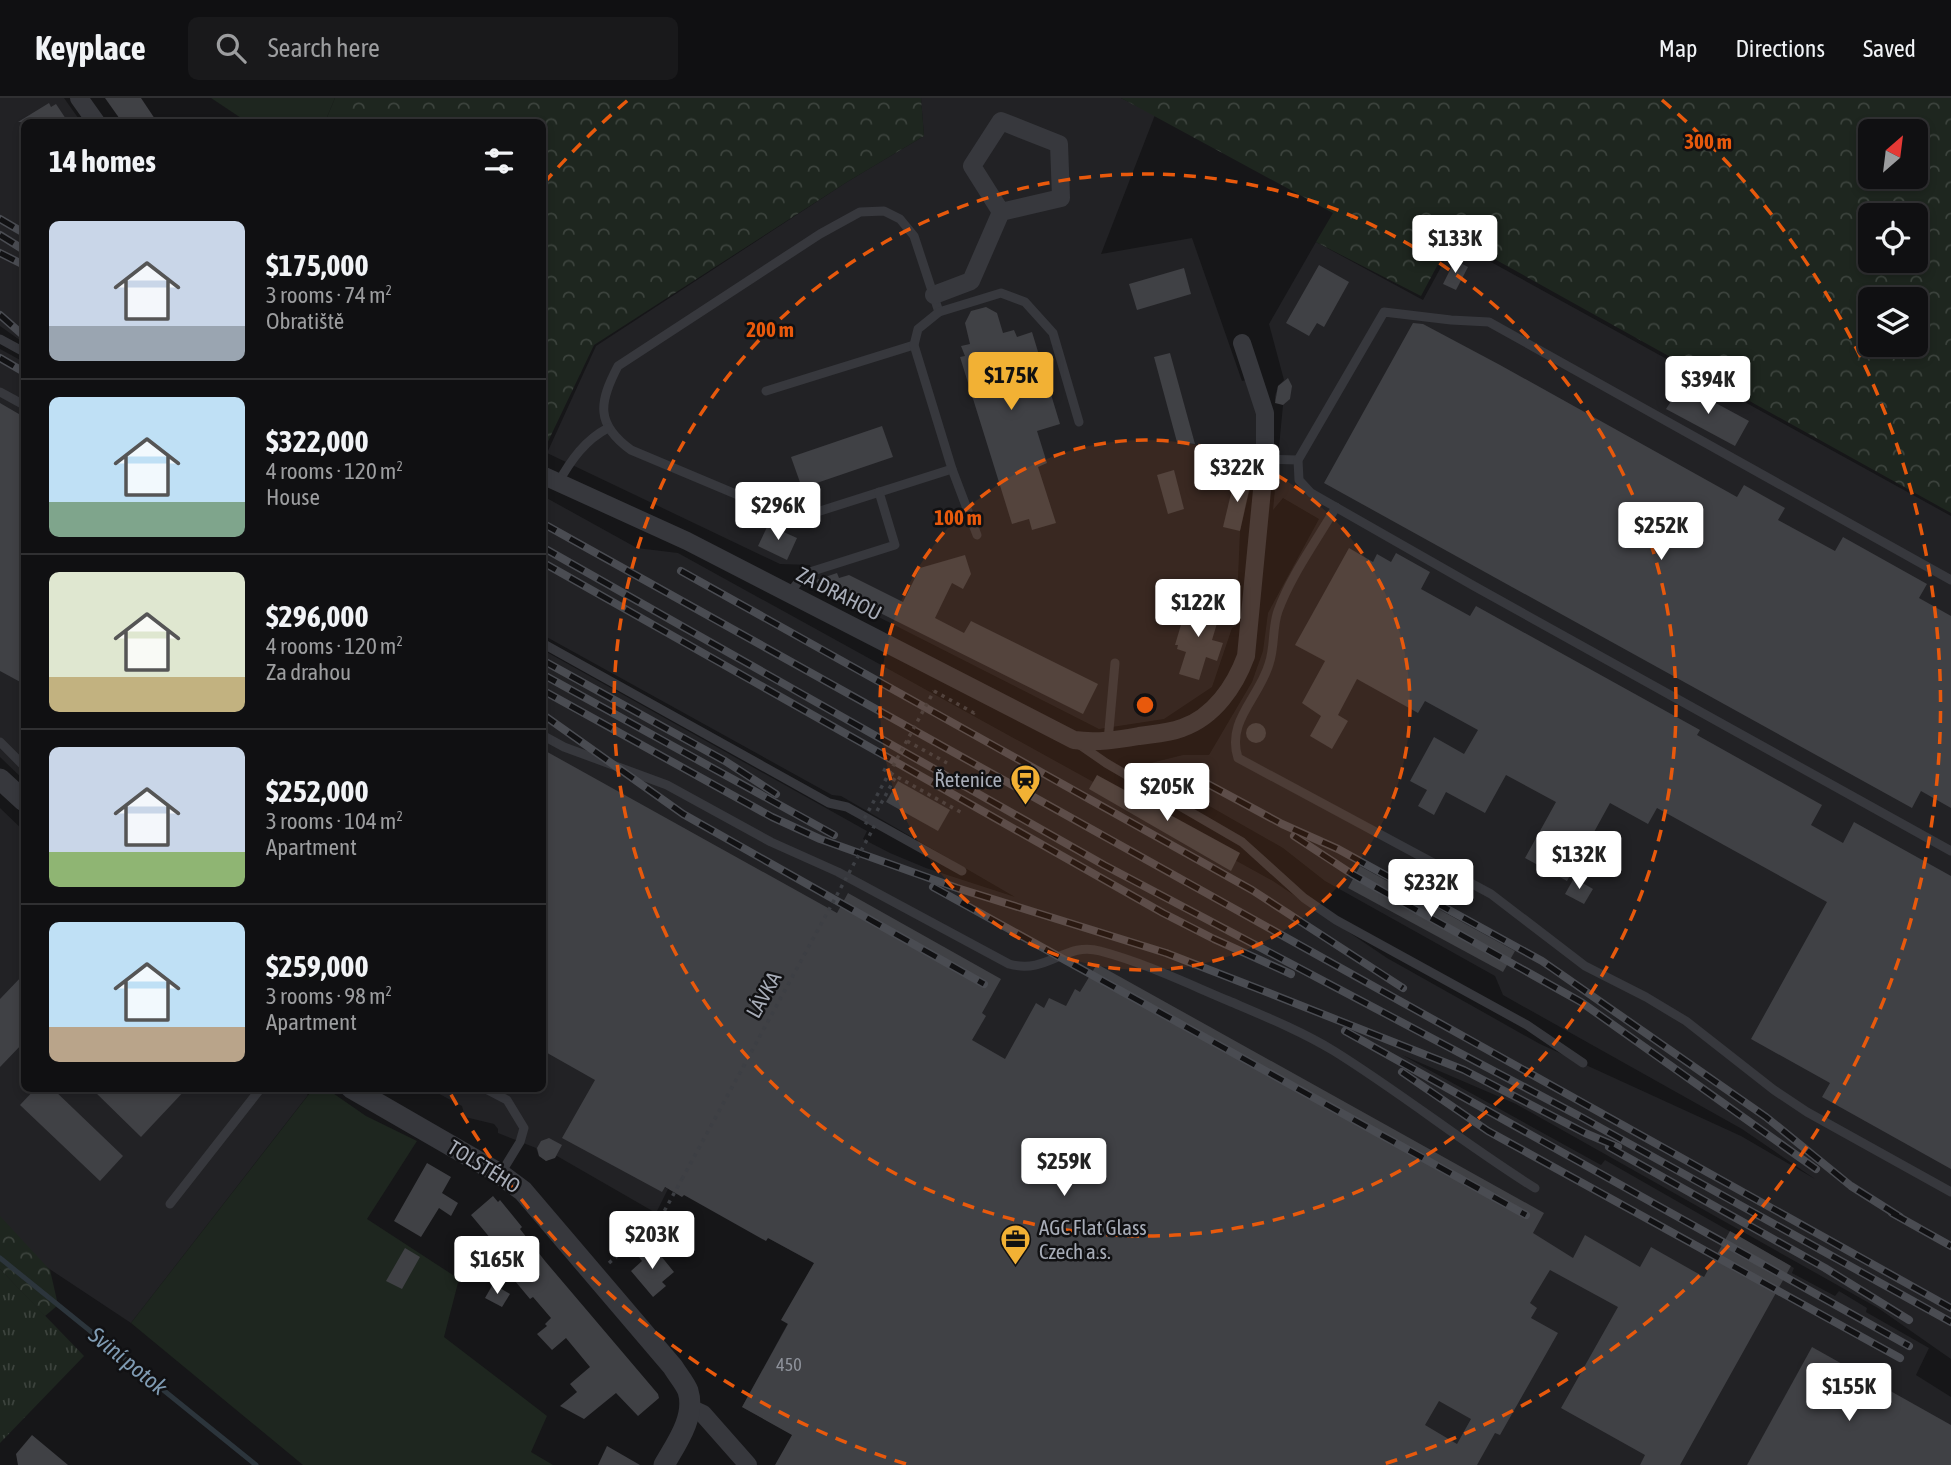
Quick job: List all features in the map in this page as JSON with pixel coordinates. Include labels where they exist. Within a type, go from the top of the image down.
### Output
[{"type":"street","points":[[79,98],[94,119]]},
{"type":"street","points":[[1001,121],[1059,144],[1061,198],[1001,212],[972,166],[1001,121]]},
{"type":"street","points":[[936,304],[971,281],[1001,212]]},
{"type":"street","points":[[1074,740],[1097,743],[1184,728],[1213,710],[1241,668],[1247,649],[1265,459],[1265,413],[1242,343]]},
{"type":"street","name":"ZA DRAHOU","points":[[550,479],[687,541],[1074,740]]},
{"type":"street","points":[[0,779],[21,799]]},
{"type":"street","name":"TOLSTÉHO","points":[[358,1092],[500,1174],[523,1191],[673,1367],[687,1390],[690,1408]]},
{"type":"street","points":[[664,1465],[686,1424],[690,1408],[703,1413],[748,1465]]},
{"type":"lane","points":[[936,304],[914,236],[900,219],[884,211],[860,212],[820,234],[618,366],[605,390],[604,412],[608,428],[631,450],[795,519],[952,469]]},
{"type":"lane","points":[[977,535],[952,469],[914,345],[918,329],[936,304],[1001,293],[1025,302],[1052,333],[1079,422]]},
{"type":"lane","points":[[1951,580],[1489,322],[1384,312],[1298,460],[1299,480],[1311,493],[1951,850]]},
{"type":"lane","points":[[0,339],[21,350]]},
{"type":"lane","points":[[766,391],[914,345]]},
{"type":"lane","points":[[0,391],[21,403]]},
{"type":"lane","points":[[550,479],[568,464],[592,437],[608,428]]},
{"type":"lane","points":[[1265,459],[1298,460]]},
{"type":"lane","points":[[789,594],[802,577],[813,571],[895,545],[879,492]]},
{"type":"lane","points":[[1336,507],[1287,591],[1278,612],[1270,662],[1264,679],[1238,723],[1234,744],[1238,758],[1491,894],[1585,966],[1686,1021],[1774,1090],[1807,1112],[1951,1192]]},
{"type":"lane","points":[[546,645],[829,803],[847,807],[962,872]]},
{"type":"lane","points":[[1108,741],[1115,663]]},
{"type":"lane","points":[[546,738],[667,785],[771,842],[838,872],[1009,964],[1030,968],[1076,950],[1098,950],[1157,970],[1276,1021],[1331,1049],[1535,1188]]},
{"type":"lane","points":[[1074,740],[1106,762],[1242,842],[1304,898],[1336,920],[1527,1025],[1583,1063]]},
{"type":"lane","points":[[0,742],[21,763]]},
{"type":"lane","points":[[170,1204],[258,1092]]},
{"type":"lane","points":[[492,1092],[507,1100],[524,1128],[520,1142],[500,1174]]},
{"type":"path","points":[[873,824],[863,821],[934,691],[970,710]]},
{"type":"path","points":[[907,741],[947,763]]},
{"type":"path","points":[[883,769],[964,814]]},
{"type":"path","name":"LÁVKA","points":[[596,1275],[661,1217],[873,824],[896,776]]},
{"type":"shaded area","points":[[0,98],[64,98],[79,119],[21,119],[21,341],[0,326]]},
{"type":"shaded area","points":[[921,98],[1121,98],[1155,115],[1101,254],[1192,238],[1242,381],[1246,380],[1259,430],[1252,481],[1240,531],[1236,626],[1232,628],[1212,687],[1164,719],[1099,729],[845,600],[821,595],[810,565],[780,564],[547,453],[596,346],[847,182],[924,136]]},
{"type":"shaded area","points":[[1316,242],[1423,300],[1452,247],[1479,261],[1482,257],[1951,516],[1951,1359],[1878,1308],[1516,1104],[1402,1055],[1601,1165],[1605,1160],[1794,1268],[1792,1273],[1835,1296],[1839,1291],[1867,1308],[1866,1312],[1929,1348],[1916,1375],[1951,1397],[1951,1465],[781,1465],[793,1435],[742,1407],[819,1266],[768,1238],[721,1175],[664,1187],[668,1189],[656,1213],[557,1156],[546,1161],[539,1156],[536,1148],[498,1133],[494,1124],[465,1117],[462,1106],[436,1092],[546,1092],[546,652],[867,831],[863,839],[926,868],[1015,897],[841,796],[832,795],[546,637],[546,498],[637,548],[678,553],[1273,881],[1387,958],[1540,1044],[1741,1136],[1815,1179],[1742,1129],[1503,995],[1495,976],[1325,881],[1283,848],[1139,766],[1183,755],[1209,755],[1252,682],[1263,651],[1268,613],[1319,519],[1283,498],[1273,510],[1283,405],[1275,401],[1275,396],[1278,386],[1284,380],[1269,324]]},
{"type":"shaded area","points":[[0,349],[21,360],[21,777],[0,757]]},
{"type":"shaded area","points":[[0,808],[21,828],[21,1092],[305,1092],[308,1095],[131,1323],[45,1266],[0,1217]]},
{"type":"green space","points":[[211,98],[335,98],[326,119],[242,119]]},
{"type":"green space","points":[[335,98],[921,98],[924,136],[847,182],[594,345],[546,446],[546,119],[326,119]]},
{"type":"green space","points":[[1121,98],[1951,98],[1951,513],[1453,236],[1421,296],[1316,242],[1333,213]]},
{"type":"green space","points":[[311,1092],[331,1092],[366,1116],[417,1141],[367,1219],[459,1279],[444,1337],[547,1416],[531,1452],[553,1465],[303,1465],[131,1323]]},
{"type":"green space","points":[[0,1216],[50,1270],[58,1305],[45,1316],[0,1269]]},
{"type":"green space","points":[[0,1269],[84,1356],[0,1443]]},
{"type":"building","points":[[105,98],[141,98],[155,119],[120,119]]},
{"type":"building","points":[[49,103],[51,107],[56,104],[66,119],[23,119]]},
{"type":"building","points":[[1455,260],[1468,267],[1456,290],[1443,284]]},
{"type":"building","points":[[1319,265],[1349,282],[1324,327],[1317,323],[1309,336],[1286,323]]},
{"type":"building","points":[[1184,268],[1191,294],[1137,310],[1129,284]]},
{"type":"building","points":[[986,307],[997,313],[1003,333],[1014,330],[1017,337],[1032,332],[1060,424],[1037,431],[1047,463],[1038,467],[1056,523],[1032,530],[1029,519],[1012,524],[960,357],[965,356],[961,346],[970,344],[965,323],[971,311]]},
{"type":"building","points":[[1413,323],[1423,324],[1500,365],[1737,497],[1744,485],[1785,508],[1778,520],[1835,551],[1843,537],[1927,584],[1919,598],[1951,616],[1951,808],[1921,791],[1912,808],[1324,483]]},
{"type":"building","points":[[1170,353],[1195,444],[1177,442],[1154,357]]},
{"type":"building","points":[[1288,378],[1292,386],[1290,399],[1283,405],[1275,403],[1278,386]]},
{"type":"building","points":[[1681,386],[1749,421],[1735,446],[1666,409]]},
{"type":"building","points":[[0,403],[21,415],[21,682],[0,671]]},
{"type":"building","points":[[882,426],[893,457],[802,488],[791,457]]},
{"type":"building","points":[[1174,470],[1184,509],[1168,514],[1157,475]]},
{"type":"building","points":[[1235,477],[1251,481],[1240,531],[1223,527]]},
{"type":"building","points":[[768,525],[797,538],[787,560],[758,546]]},
{"type":"building","points":[[1349,548],[1373,562],[1377,554],[1391,562],[1396,553],[1430,572],[1421,589],[1470,616],[1476,606],[1700,730],[1697,735],[1822,805],[1811,825],[1843,843],[1854,822],[1951,876],[1951,1169],[1822,1097],[1830,1083],[1751,1039],[1827,902],[1657,808],[1648,824],[1610,803],[1567,881],[1525,858],[1556,802],[1506,775],[1485,813],[1446,792],[1434,815],[1418,806],[1427,790],[1410,781],[1434,737],[1464,754],[1478,730],[1425,701],[1418,713],[1357,679],[1338,715],[1348,721],[1332,749],[1310,736],[1321,716],[1302,703],[1325,661],[1295,645]]},
{"type":"building","points":[[965,555],[971,574],[963,589],[952,583],[935,618],[964,633],[971,621],[1098,684],[1083,714],[836,591],[821,595],[816,580],[837,573],[839,578],[849,575],[903,602],[920,568]]},
{"type":"building","points":[[1192,602],[1221,610],[1212,640],[1223,643],[1217,661],[1206,657],[1199,680],[1179,674],[1186,652],[1177,649],[1178,645],[1175,645],[1183,618],[1186,619]]},
{"type":"building","points":[[1256,723],[1263,726],[1266,733],[1263,740],[1256,743],[1249,740],[1246,733],[1249,726]]},
{"type":"building","points":[[546,751],[837,913],[848,893],[1001,979],[982,1013],[986,1016],[972,1040],[1005,1059],[1036,1003],[1044,1008],[1049,998],[1066,1006],[1075,989],[1080,992],[1097,964],[1544,1213],[1533,1233],[1573,1258],[1585,1235],[1640,1267],[1651,1247],[1704,1277],[1730,1231],[1791,1266],[1680,1465],[1640,1465],[1645,1455],[1561,1408],[1618,1307],[1550,1270],[1530,1303],[1537,1308],[1531,1318],[1558,1333],[1500,1435],[1495,1433],[1477,1465],[775,1465],[792,1435],[742,1407],[788,1324],[781,1320],[814,1263],[768,1238],[766,1241],[684,1195],[682,1197],[665,1187],[662,1192],[562,1138],[595,1080],[546,1052]],"holes":[[[1439,1401],[1471,1419],[1457,1444],[1425,1425]]]},
{"type":"building","points":[[1097,775],[1240,853],[1231,871],[1089,789]]},
{"type":"building","points":[[898,781],[950,810],[938,831],[886,802]]},
{"type":"building","points":[[1360,866],[1515,951],[1503,972],[1348,888]]},
{"type":"building","points":[[1574,878],[1593,889],[1584,904],[1565,894]]},
{"type":"building","points":[[21,977],[21,1045],[0,1067],[0,999]]},
{"type":"building","points":[[32,1092],[56,1092],[123,1156],[100,1181],[20,1105]]},
{"type":"building","points":[[95,1092],[183,1092],[141,1137]]},
{"type":"building","points":[[549,1138],[562,1145],[555,1158],[546,1161],[539,1156],[537,1148],[541,1141]]},
{"type":"building","points":[[427,1163],[451,1177],[442,1193],[458,1203],[451,1216],[439,1208],[421,1237],[394,1221]]},
{"type":"building","points":[[493,1196],[498,1202],[500,1200],[545,1261],[658,1394],[659,1398],[638,1416],[616,1393],[584,1419],[560,1406],[577,1392],[570,1384],[590,1367],[566,1338],[552,1350],[537,1334],[547,1326],[545,1324],[551,1318],[515,1281],[521,1275],[471,1215]]},
{"type":"building","points":[[652,1245],[674,1272],[662,1282],[666,1286],[653,1297],[631,1271],[642,1261],[638,1256]]},
{"type":"building","points":[[405,1248],[420,1257],[402,1289],[386,1281]]},
{"type":"building","points":[[493,1284],[510,1294],[502,1307],[485,1298]]},
{"type":"building","points":[[1812,1347],[1951,1425],[1951,1465],[1747,1465]]},
{"type":"building","points":[[32,1435],[68,1465],[18,1465],[16,1454]]},
{"type":"building","points":[[607,1446],[640,1465],[598,1465]]},
{"type":"waterway","name":"Sviní potok","points":[[0,1258],[256,1465]]},
{"type":"railway","points":[[0,219],[21,231]]},
{"type":"railway","points":[[0,235],[21,248]]},
{"type":"railway","points":[[0,253],[21,264]]},
{"type":"railway","points":[[0,315],[21,333]]},
{"type":"railway","points":[[0,358],[21,370]]},
{"type":"railway","points":[[546,525],[1951,1308]]},
{"type":"railway","points":[[546,549],[1104,865],[1581,1117],[1951,1322]]},
{"type":"railway","points":[[546,564],[1163,913],[1291,974]]},
{"type":"railway","points":[[681,571],[1252,890],[1403,988]]},
{"type":"railway","points":[[546,662],[725,761],[776,794]]},
{"type":"railway","points":[[546,676],[834,835]]},
{"type":"railway","points":[[546,692],[772,817],[820,839],[957,888],[1166,953],[1464,1070],[1585,1133],[1618,1147]]},
{"type":"railway","points":[[546,717],[683,814],[984,984]]},
{"type":"railway","points":[[1180,769],[1282,824],[1338,849],[1542,961],[1766,1117],[1851,1186],[1900,1217]]},
{"type":"railway","points":[[1294,836],[1352,874],[1581,1002],[1816,1169]]},
{"type":"railway","points":[[933,887],[1526,1215]]},
{"type":"railway","points":[[1345,1031],[1909,1346]]},
{"type":"railway","points":[[1402,1072],[1488,1131],[1900,1358]]},
{"type":"railway","points":[[1609,1147],[1825,1268],[1909,1320]]},
{"type":"railway","points":[[1892,1213],[1951,1246]]},
{"type":"place","name":"Řetenice","points":[[1025,807]]},
{"type":"place","name":"AGC Flat Glass Czech a.s.","points":[[1016,1267]]}]
